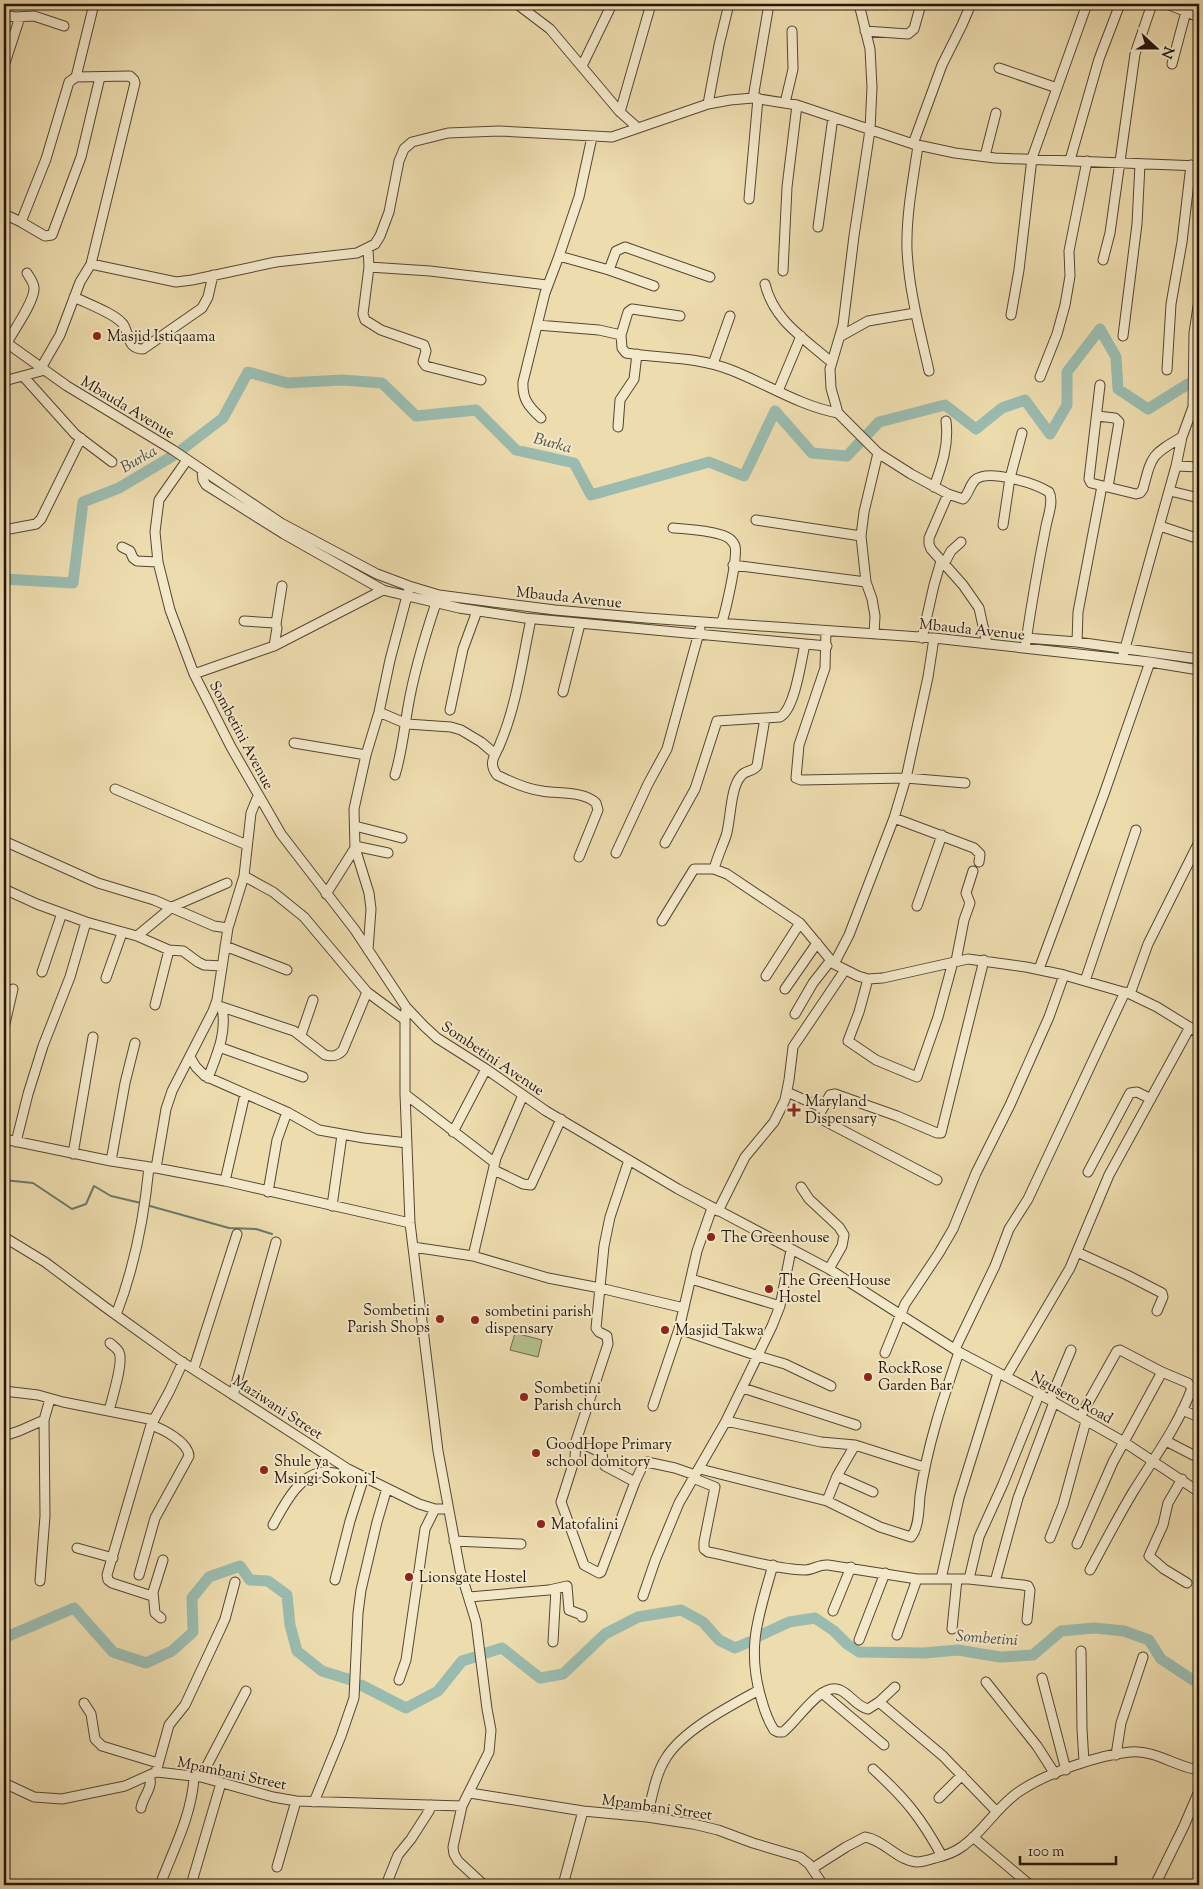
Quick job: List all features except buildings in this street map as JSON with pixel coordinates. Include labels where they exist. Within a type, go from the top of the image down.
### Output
[{"type":"street","points":[[76,77],[94,4]]},
{"type":"street","points":[[517,4],[550,30],[620,112],[638,128]]},
{"type":"street","points":[[582,66],[612,4]]},
{"type":"street","points":[[620,112],[651,4]]},
{"type":"street","points":[[708,104],[728,4]]},
{"type":"street","points":[[749,199],[755,98],[769,4]]},
{"type":"street","points":[[838,413],[831,388],[832,362],[841,336],[870,130],[872,87],[870,49],[859,4]]},
{"type":"street","points":[[865,31],[908,34],[914,29],[920,4]]},
{"type":"street","points":[[930,371],[915,312],[907,249],[915,145],[942,65],[971,4]]},
{"type":"street","points":[[1011,315],[1019,270],[1032,158],[1087,4]]},
{"type":"street","points":[[1070,160],[1099,58],[1120,4]]},
{"type":"street","points":[[1103,260],[1110,233],[1118,163],[1135,54],[1152,4]]},
{"type":"street","points":[[1167,4],[1187,8],[1199,17]]},
{"type":"street","points":[[1172,64],[1187,8]]},
{"type":"street","points":[[4,14],[20,17],[39,17],[64,26]]},
{"type":"street","points":[[4,66],[20,17]]},
{"type":"street","points":[[784,103],[792,69],[792,31]]},
{"type":"street","points":[[999,68],[1057,88]]},
{"type":"street","points":[[4,381],[43,369],[60,335],[83,277],[91,264],[134,83],[130,76],[76,77],[71,79],[46,160],[21,222]]},
{"type":"street","points":[[4,214],[45,236],[50,236],[54,232],[81,157],[100,77]]},
{"type":"street","points":[[91,264],[176,282],[276,262],[357,253],[375,244],[380,236],[389,212],[399,161],[404,149],[412,142],[448,133],[499,131],[612,137],[708,104],[755,98],[797,105],[915,145],[955,153],[1118,163],[1195,165],[1172,304],[1167,370]]},
{"type":"street","points":[[783,271],[787,187],[797,105]]},
{"type":"street","points":[[985,156],[996,113]]},
{"type":"street","points":[[818,228],[833,117]]},
{"type":"street","points":[[541,418],[530,408],[523,390],[547,285],[579,197],[592,137]]},
{"type":"street","points":[[1040,377],[1057,334],[1065,305],[1070,276],[1069,251],[1087,161]]},
{"type":"street","points":[[1123,336],[1136,224],[1140,164]]},
{"type":"street","points":[[609,270],[616,251],[625,247],[710,277]]},
{"type":"street","points":[[368,249],[369,267],[363,314],[365,320],[381,330],[424,345],[426,351],[423,362],[426,366],[482,380]]},
{"type":"street","points":[[559,256],[609,270],[654,286]]},
{"type":"street","points":[[369,267],[430,271],[547,285]]},
{"type":"street","points":[[5,342],[26,310],[33,294],[32,281],[27,273]]},
{"type":"street","points":[[74,297],[119,320],[126,330],[131,345],[137,349],[143,349],[202,308],[208,297],[213,275]]},
{"type":"street","points":[[765,284],[768,297],[775,310],[787,324],[832,362]]},
{"type":"street","points":[[1122,659],[1170,492],[1182,437],[1197,398],[1194,333],[1199,300]]},
{"type":"street","points":[[680,316],[632,309],[628,312],[621,335],[623,351],[685,358],[713,364],[732,370],[807,404],[838,413],[878,453],[934,487],[962,499],[966,497],[980,476],[1010,478],[1049,492],[1051,498],[1036,572],[1025,648]]},
{"type":"street","points":[[841,336],[868,321],[915,312]]},
{"type":"street","points":[[713,364],[730,316]]},
{"type":"street","points":[[537,325],[599,330],[621,335]]},
{"type":"street","points":[[778,391],[801,336]]},
{"type":"street","name":"Mbauda Avenue","points":[[5,342],[67,386],[187,460],[281,523],[408,591],[646,618],[934,638],[1150,662],[1199,670]]},
{"type":"street","points":[[618,428],[620,400],[634,379],[637,354]]},
{"type":"street","points":[[23,376],[81,438],[112,462]]},
{"type":"street","points":[[1100,385],[1089,478],[1091,483],[1136,494],[1140,493],[1144,489],[1153,457],[1182,437]]},
{"type":"street","points":[[1077,642],[1078,612],[1119,422],[1115,418],[1097,416]]},
{"type":"street","points":[[934,487],[943,461],[947,439],[946,421]]},
{"type":"street","points":[[1003,524],[1010,478],[1022,433]]},
{"type":"street","points":[[4,530],[36,524],[41,519],[81,438]]},
{"type":"street","points":[[874,634],[875,616],[866,582],[861,536],[864,512],[878,453]]},
{"type":"street","name":"Sombetini Avenue","points":[[187,460],[158,500],[155,532],[158,562],[172,618],[194,674],[280,834],[355,930],[406,1007],[437,1038],[486,1068],[523,1096],[715,1209],[829,1269],[957,1350],[1006,1377]]},
{"type":"street","points":[[1176,466],[1199,468]]},
{"type":"street","points":[[202,471],[203,480],[206,485],[284,534],[383,590],[408,591],[436,603],[531,619],[826,646]]},
{"type":"street","points":[[1170,492],[1199,498]]},
{"type":"street","points":[[948,494],[929,544],[942,563],[963,585],[979,608],[987,644]]},
{"type":"street","points":[[756,520],[861,536]]},
{"type":"street","points":[[1160,526],[1199,539]]},
{"type":"street","points":[[673,528],[701,531],[727,537],[734,543],[733,565],[722,622]]},
{"type":"street","points":[[922,638],[942,563],[961,542]]},
{"type":"street","points":[[122,547],[130,551],[133,558],[137,561],[158,562]]},
{"type":"street","points":[[733,565],[866,582]]},
{"type":"street","points":[[274,646],[282,586]]},
{"type":"street","points":[[194,674],[274,646],[383,590]]},
{"type":"street","points":[[368,950],[370,901],[355,847],[355,799],[379,712],[408,591]]},
{"type":"street","points":[[396,774],[402,753],[408,706],[422,645],[436,603]]},
{"type":"street","points":[[450,710],[464,649],[477,611]]},
{"type":"street","points":[[531,619],[514,703],[500,746],[492,760],[493,767],[497,776],[540,791],[586,796],[596,803],[598,810],[579,857]]},
{"type":"street","points":[[244,621],[272,622],[276,624]]},
{"type":"street","points":[[616,853],[644,792],[667,749],[701,621]]},
{"type":"street","points":[[563,692],[580,624]]},
{"type":"street","points":[[826,630],[822,680],[799,745],[796,778],[801,780],[906,778],[964,783]]},
{"type":"street","points":[[795,1014],[813,983],[832,962],[849,935],[894,818],[906,778],[928,677],[934,638]]},
{"type":"street","points":[[1026,638],[1077,642],[1199,659]]},
{"type":"street","points":[[665,843],[695,790],[716,721],[780,717],[788,711],[805,644]]},
{"type":"street","points":[[1039,969],[1084,849],[1150,662]]},
{"type":"street","points":[[379,712],[407,724],[456,728],[473,736],[494,754]]},
{"type":"street","points":[[714,869],[726,836],[735,788],[739,777],[754,770],[757,766],[765,718]]},
{"type":"street","points":[[294,743],[366,755]]},
{"type":"street","points":[[115,790],[247,845]]},
{"type":"street","points":[[208,1078],[220,1048],[225,1025],[219,1007],[222,966],[228,928],[244,876],[251,813],[258,796]]},
{"type":"street","points":[[894,818],[974,848],[980,854],[979,862]]},
{"type":"street","points":[[355,826],[402,838]]},
{"type":"street","points":[[1085,981],[1136,830]]},
{"type":"street","points":[[917,906],[942,835]]},
{"type":"street","points":[[4,841],[98,883],[154,900],[214,926],[228,928]]},
{"type":"street","points":[[629,1160],[610,1217],[604,1246],[596,1328],[597,1331],[607,1336],[608,1344],[576,1441],[575,1458],[562,1502],[583,1564],[599,1573],[601,1572],[635,1482],[642,1467],[649,1461],[696,1474],[828,1501],[880,1527],[911,1537],[918,1511],[924,1467],[957,1350],[1009,1229],[1028,1199],[1127,993],[1148,944],[1199,842]]},
{"type":"street","points":[[326,894],[355,847]]},
{"type":"street","points":[[355,847],[388,853]]},
{"type":"street","points":[[662,921],[694,868],[714,869],[727,874],[800,923],[832,962],[868,980],[968,959],[984,960],[1039,969],[1127,993],[1157,1007],[1199,1033]]},
{"type":"street","points":[[868,980],[848,1041],[876,1060],[917,1077],[938,1017],[954,962],[970,903],[966,897],[966,889],[973,871]]},
{"type":"street","points":[[244,876],[274,892],[304,917],[367,992],[404,1020]]},
{"type":"street","points":[[137,936],[172,908],[227,883]]},
{"type":"street","points":[[4,889],[86,922],[137,936],[169,950],[183,951],[204,965],[222,966]]},
{"type":"street","points":[[42,972],[62,913]]},
{"type":"street","points":[[16,1142],[43,1046],[70,977],[86,922]]},
{"type":"street","points":[[766,976],[800,923]]},
{"type":"street","points":[[106,978],[122,933]]},
{"type":"street","points":[[785,989],[817,943]]},
{"type":"street","points":[[225,946],[287,970]]},
{"type":"street","points":[[155,1005],[169,950]]},
{"type":"street","points":[[938,1180],[819,1117],[830,1095],[834,1094],[897,1116],[936,1133],[941,1133],[984,960]]},
{"type":"street","points":[[653,1406],[679,1328],[698,1251],[715,1209],[741,1164],[774,1122],[787,1092],[792,1049],[845,970]]},
{"type":"street","points":[[885,1352],[900,1314],[953,1229],[976,1173],[1045,1025],[1064,975]]},
{"type":"street","points":[[4,1028],[13,989]]},
{"type":"street","points":[[219,1007],[285,1028],[300,1035],[325,1055],[331,1056],[340,1054],[343,1050],[367,992]]},
{"type":"street","points":[[300,1035],[313,1000]]},
{"type":"street","points":[[116,1315],[125,1291],[142,1226],[152,1167],[170,1098],[190,1057],[219,1007]]},
{"type":"street","points":[[406,1007],[404,1020],[410,1223],[426,1364],[454,1541],[460,1570],[476,1622],[492,1739],[489,1752],[462,1806],[454,1838],[454,1854],[458,1861],[484,1885]]},
{"type":"street","points":[[1006,1377],[1058,1290],[1077,1252],[1108,1175],[1190,1027]]},
{"type":"street","points":[[73,1154],[93,1037]]},
{"type":"street","points":[[111,1161],[124,1083],[135,1043]]},
{"type":"street","points":[[220,1048],[303,1078]]},
{"type":"street","points":[[190,1057],[200,1072],[208,1078],[287,1112],[314,1128],[342,1134],[407,1142]]},
{"type":"street","points":[[452,1132],[486,1068]]},
{"type":"street","points":[[787,1092],[822,1108]]},
{"type":"street","points":[[1088,1172],[1130,1093],[1137,1092],[1151,1099]]},
{"type":"street","points":[[224,1181],[245,1094]]},
{"type":"street","points":[[406,1094],[494,1167],[523,1184],[531,1185],[561,1119]]},
{"type":"street","points":[[473,1256],[494,1167],[523,1096]]},
{"type":"street","points":[[268,1192],[277,1140],[287,1112]]},
{"type":"street","points":[[332,1206],[342,1134]]},
{"type":"street","points":[[4,1139],[73,1154],[224,1181],[410,1223]]},
{"type":"street","points":[[801,1187],[809,1199],[839,1227],[844,1235],[842,1246],[829,1269]]},
{"type":"street","points":[[194,1368],[237,1234]]},
{"type":"street","name":"Maziwani Street","points":[[4,1237],[45,1262],[180,1360],[360,1475],[419,1504],[436,1509],[448,1509]]},
{"type":"street","points":[[233,1394],[276,1242]]},
{"type":"street","points":[[413,1247],[473,1256],[536,1276],[600,1288],[684,1308]]},
{"type":"street","points":[[643,1596],[664,1537],[679,1504],[743,1388],[780,1306],[791,1250]]},
{"type":"street","points":[[1077,1252],[1121,1272],[1162,1294],[1163,1297],[1157,1311]]},
{"type":"street","points":[[691,1279],[780,1306]]},
{"type":"street","points":[[679,1328],[785,1364],[831,1386]]},
{"type":"street","points":[[109,1411],[120,1366],[118,1350],[110,1343]]},
{"type":"street","points":[[995,1582],[1018,1498],[1071,1350]]},
{"type":"street","points":[[1050,1538],[1063,1505],[1083,1419],[1117,1351],[1120,1350],[1191,1385],[1192,1388],[1166,1441],[1155,1461],[1133,1492],[1090,1570]]},
{"type":"street","points":[[152,1596],[112,1583],[108,1580],[108,1570],[152,1422],[180,1360]]},
{"type":"street","points":[[1077,1544],[1105,1477],[1162,1372]]},
{"type":"street","points":[[940,1579],[959,1498],[998,1373]]},
{"type":"street","name":"Ngusero Road","points":[[1006,1377],[1124,1442]]},
{"type":"street","points":[[743,1388],[856,1425]]},
{"type":"street","points":[[4,1391],[38,1395],[152,1422],[189,1451],[189,1456],[155,1518],[138,1575]]},
{"type":"street","points":[[969,1579],[979,1537],[1003,1484],[1038,1394]]},
{"type":"street","points":[[40,1582],[45,1516],[44,1420],[50,1399]]},
{"type":"street","points":[[1182,1410],[1199,1417]]},
{"type":"street","points":[[4,1436],[19,1432],[44,1420]]},
{"type":"street","points":[[726,1421],[821,1442],[855,1445],[924,1467]]},
{"type":"street","points":[[576,1441],[602,1453],[605,1466],[635,1482]]},
{"type":"street","points":[[1166,1441],[1199,1458]]},
{"type":"street","points":[[1124,1442],[1199,1492]]},
{"type":"street","points":[[828,1501],[837,1476],[855,1445]]},
{"type":"street","points":[[273,1525],[301,1483],[311,1475],[325,1472],[347,1476],[360,1475],[335,1580]]},
{"type":"street","points":[[696,1474],[714,1486],[716,1490],[704,1549],[708,1552],[804,1570],[824,1564],[917,1579],[969,1579],[1028,1586],[1031,1596],[1027,1620]]},
{"type":"street","points":[[837,1476],[874,1492]]},
{"type":"street","points":[[1182,1479],[1168,1504],[1163,1525],[1149,1556],[1164,1569],[1187,1583]]},
{"type":"street","points":[[314,1802],[341,1736],[354,1698],[358,1613],[361,1590],[387,1488]]},
{"type":"street","points":[[399,1680],[406,1660],[425,1529],[436,1509]]},
{"type":"street","points":[[454,1541],[521,1544]]},
{"type":"street","points":[[77,1548],[113,1558]]},
{"type":"street","points":[[161,1618],[156,1613],[152,1596],[163,1560]]},
{"type":"street","points":[[773,1565],[758,1617],[753,1645],[759,1690],[771,1725],[778,1732],[783,1732],[822,1693],[831,1689],[838,1689],[868,1709],[879,1702],[895,1687]]},
{"type":"street","points":[[833,1611],[851,1567]]},
{"type":"street","points":[[859,1640],[885,1573]]},
{"type":"street","points":[[897,1635],[917,1579]]},
{"type":"street","points":[[952,1629],[957,1579]]},
{"type":"street","points":[[141,1808],[150,1788],[169,1725],[185,1706],[225,1619],[235,1582]]},
{"type":"street","points":[[469,1597],[556,1589],[567,1586],[569,1610],[582,1615],[582,1617]]},
{"type":"street","points":[[553,1642],[556,1589]]},
{"type":"street","points":[[1082,1651],[1084,1762]]},
{"type":"street","points":[[1116,1755],[1121,1724],[1143,1657]]},
{"type":"street","points":[[1042,1678],[1066,1770]]},
{"type":"street","points":[[986,1682],[1038,1746],[1055,1774]]},
{"type":"street","points":[[648,1817],[661,1769],[670,1752],[697,1727],[759,1690]]},
{"type":"street","points":[[160,1885],[175,1850],[194,1786],[246,1691]]},
{"type":"street","points":[[822,1693],[884,1745]]},
{"type":"street","points":[[879,1702],[962,1775],[996,1811]]},
{"type":"street","name":"Mpambani Street","points":[[84,1703],[91,1714],[95,1739],[102,1746],[154,1770],[221,1782],[273,1797],[296,1801],[462,1806]]},
{"type":"street","points":[[813,1868],[866,1837],[881,1843],[908,1860],[917,1862],[942,1856],[962,1846],[973,1837],[996,1811],[1021,1790],[1084,1762],[1130,1752],[1146,1752],[1199,1770]]},
{"type":"street","points":[[4,1783],[34,1797],[62,1799],[125,1786],[154,1770]]},
{"type":"street","points":[[873,1770],[909,1804],[922,1821],[942,1856]]},
{"type":"street","points":[[939,1798],[962,1775]]},
{"type":"street","points":[[190,1885],[221,1782]]},
{"type":"street","points":[[1155,1885],[1199,1791]]},
{"type":"street","name":"Mpambani Street","points":[[470,1793],[583,1812],[648,1817],[718,1830],[800,1857],[813,1868],[823,1885]]},
{"type":"street","points":[[277,1867],[296,1801]]},
{"type":"street","points":[[386,1885],[398,1855],[411,1840],[429,1811],[430,1805]]},
{"type":"street","points":[[563,1885],[583,1812]]},
{"type":"street","points":[[973,1837],[1030,1885]]},
{"type":"green space","points":[[515,1333],[542,1340],[538,1357],[510,1350]]},
{"type":"waterway","name":"Burka","points":[[4,579],[73,583],[83,502],[119,488],[176,454],[223,418],[248,372],[287,383],[343,380],[382,383],[416,416],[476,410],[516,450],[574,463],[591,495],[709,462],[744,476],[775,411],[812,453],[847,456],[879,422],[945,405],[976,429],[1002,408],[1025,400],[1050,434],[1067,405],[1067,372],[1100,329],[1116,357],[1118,389],[1148,409],[1188,384]]},
{"type":"waterway","points":[[4,1180],[33,1183],[72,1209],[86,1204],[94,1186],[111,1196],[141,1203]]},
{"type":"waterway","points":[[150,1206],[229,1228],[256,1229],[272,1234]]},
{"type":"waterway","name":"Sombetini","points":[[4,1638],[74,1608],[113,1652],[146,1663],[172,1651],[193,1632],[192,1598],[209,1577],[240,1566],[250,1580],[268,1581],[287,1595],[290,1625],[297,1651],[322,1671],[351,1680]]},
{"type":"waterway","name":"Sombetini","points":[[486,1653],[502,1648],[540,1678],[563,1674],[605,1634],[638,1617],[681,1610],[703,1622],[719,1640],[735,1648],[749,1642]]},
{"type":"waterway","name":"Sombetini","points":[[759,1636],[789,1622],[815,1618],[859,1652],[924,1653],[958,1650],[1000,1657],[1033,1655],[1061,1631],[1094,1628],[1124,1631],[1149,1640],[1161,1659],[1199,1684]]},
{"type":"waterway","name":"Sombetini","points":[[361,1685],[406,1708],[438,1691],[462,1661],[475,1657]]},
{"type":"place","name":"Masjid Istiqaama","points":[[97,336]]},
{"type":"place","name":"Maryland Dispensary","points":[[794,1110]]},
{"type":"place","name":"The Greenhouse","points":[[711,1237]]},
{"type":"place","name":"The GreenHouse Hostel","points":[[769,1289]]},
{"type":"place","name":"Sombetini Parish Shops","points":[[440,1319]]},
{"type":"place","name":"sombetini parish dispensary","points":[[475,1320]]},
{"type":"place","name":"Masjid Takwa","points":[[665,1330]]},
{"type":"place","name":"RockRose Garden Bar","points":[[868,1377]]},
{"type":"place","name":"Sombetini Parish church","points":[[524,1397]]},
{"type":"place","name":"GoodHope Primary school domitory","points":[[536,1453]]},
{"type":"place","name":"Shule ya Msingi Sokoni I","points":[[264,1470]]},
{"type":"place","name":"Matofalini","points":[[541,1524]]},
{"type":"place","name":"Lionsgate Hostel","points":[[409,1577]]}]
